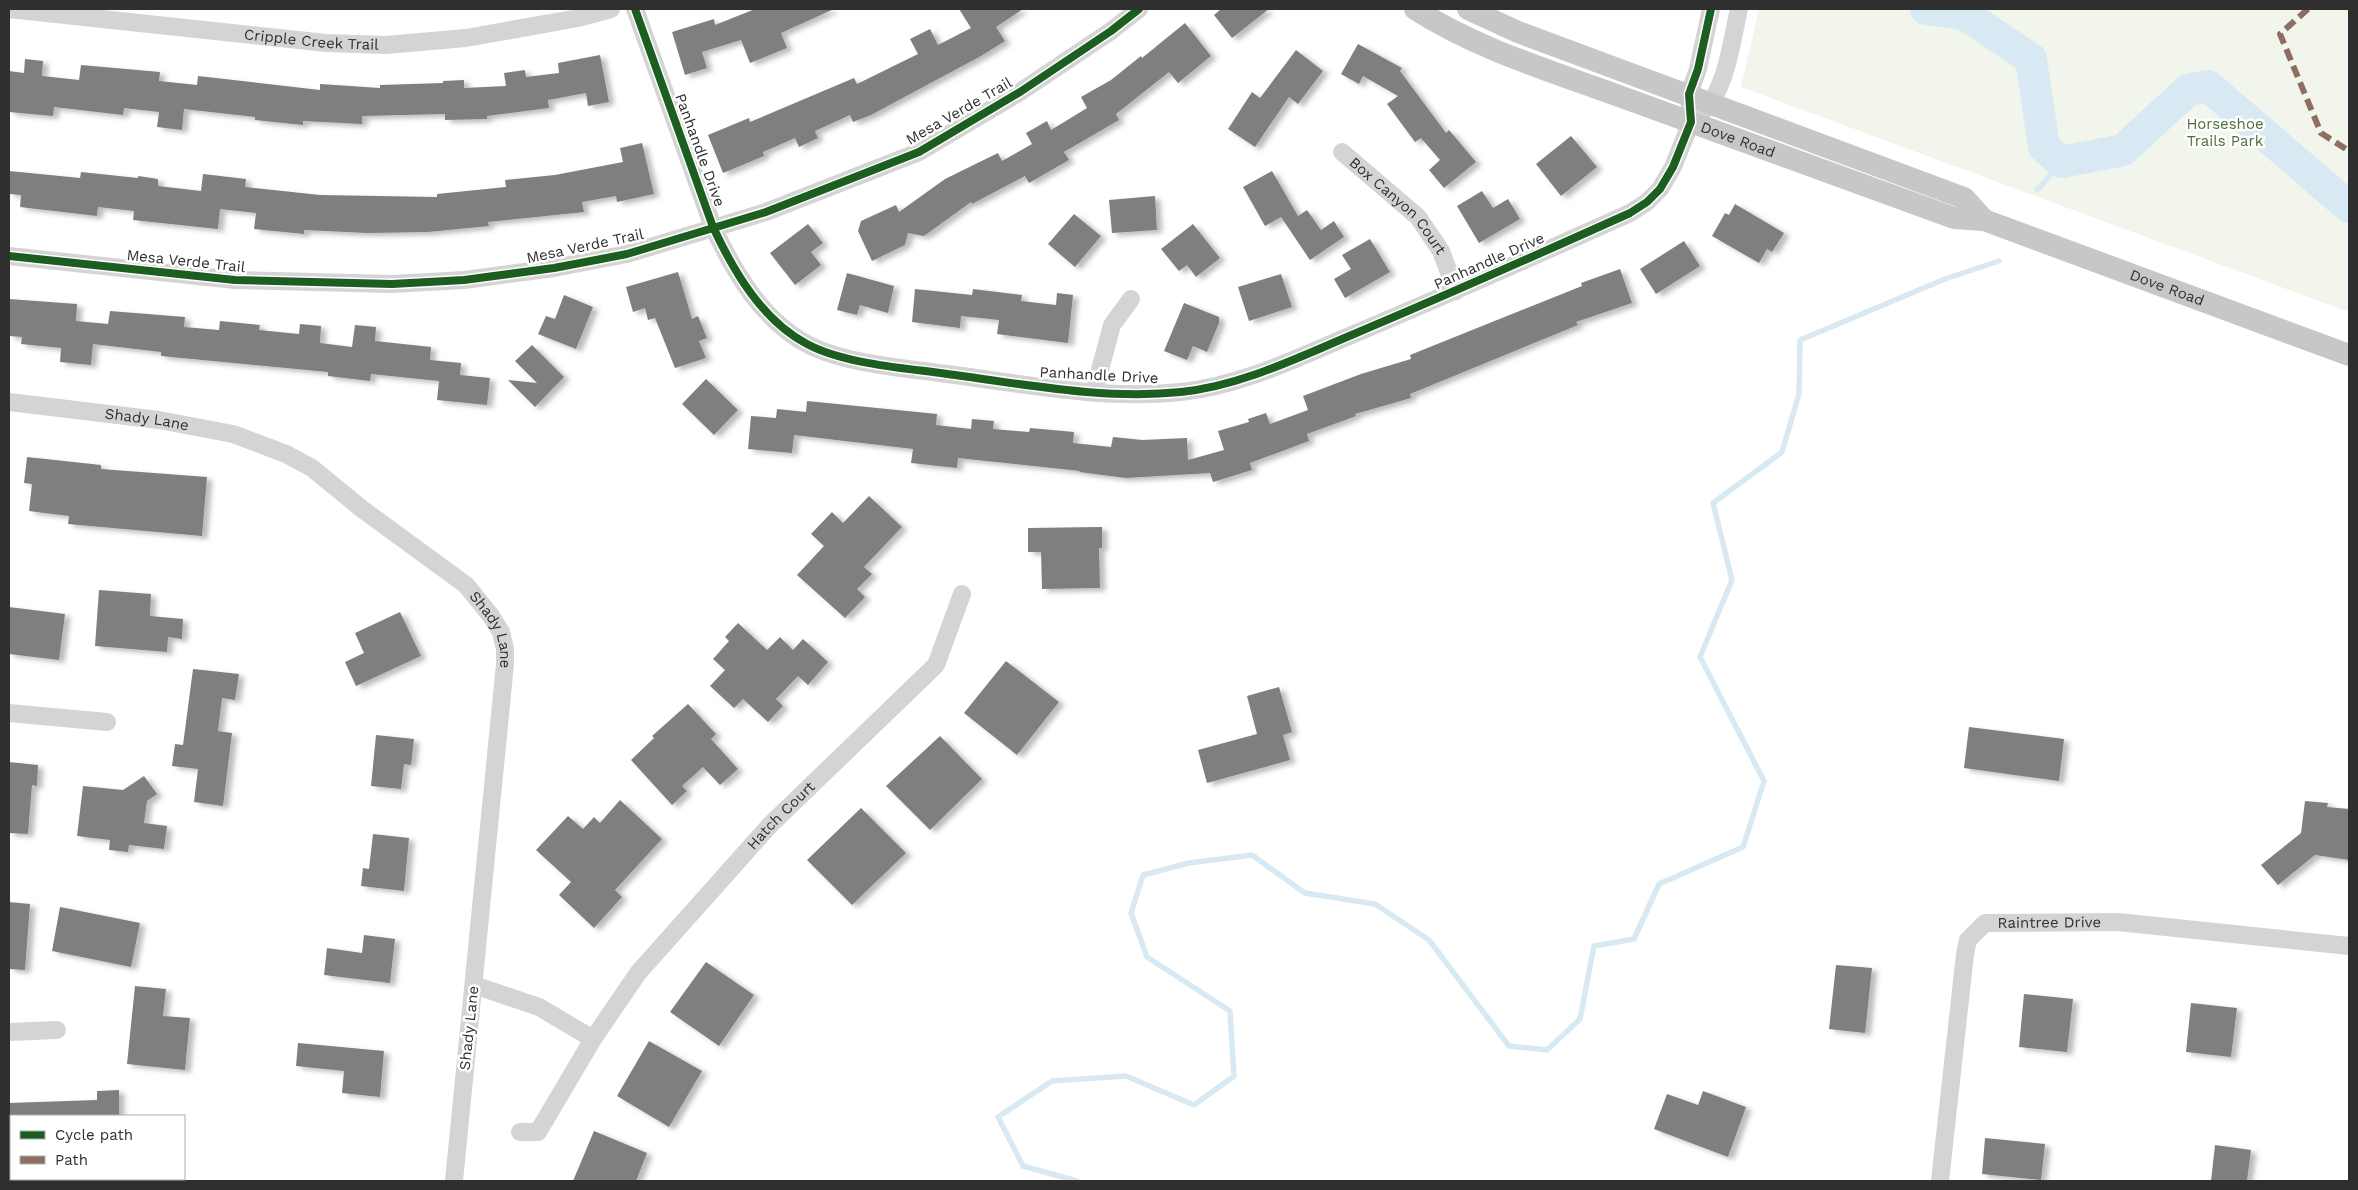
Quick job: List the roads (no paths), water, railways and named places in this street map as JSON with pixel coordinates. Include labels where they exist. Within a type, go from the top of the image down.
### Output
[{"type":"main road","name":"Dove Road","points":[[1415,9],[1463,35],[1509,55],[1954,218],[1984,220],[2349,355]]},
{"type":"main road","name":"Dove Road","points":[[1468,9],[1518,32],[1689,94],[1964,198],[1984,220]]},
{"type":"street","name":"Cripple Creek Trail","points":[[9,9],[326,43],[386,45],[466,38],[578,18],[611,9]]},
{"type":"street","name":"Panhandle Drive","points":[[635,9],[713,228],[725,255],[744,285],[760,305],[787,332],[809,345],[881,364],[1063,390],[1144,394],[1182,392],[1218,385],[1277,366],[1456,291],[1630,213],[1647,202],[1660,189],[1673,167],[1691,122]]},
{"type":"street","name":"Mesa Verde Trail","points":[[9,256],[235,280],[392,284],[464,280],[554,268],[627,254],[766,212],[919,152],[1020,92],[1111,31],[1138,9]]},
{"type":"street","points":[[1691,122],[1689,94],[1698,69],[1711,9]]},
{"type":"street","points":[[1691,122],[1713,103],[1739,9]]},
{"type":"street","name":"Box Canyon Court","points":[[1342,152],[1418,217],[1441,251],[1456,291]]},
{"type":"street","points":[[1094,392],[1112,325],[1131,299]]},
{"type":"street","name":"Shady Lane","points":[[9,402],[159,420],[233,434],[286,454],[312,468],[362,509],[466,585],[491,616],[500,632],[505,648],[505,664],[454,1181]]},
{"type":"street","name":"Hatch Court","points":[[520,1132],[538,1132],[593,1038],[638,973],[770,825],[936,665],[962,594]]},
{"type":"street","points":[[9,713],[107,722]]},
{"type":"street","name":"Raintree Drive","points":[[1940,1181],[1965,954],[1968,940],[1985,923],[2118,922],[2349,946]]},
{"type":"street","points":[[474,985],[539,1007],[593,1038]]},
{"type":"street","points":[[9,1032],[57,1030]]},
{"type":"waterway","points":[[1926,9],[1964,14],[2031,59],[2044,147],[2062,162],[2123,150],[2188,90],[2208,86],[2349,207]]},
{"type":"waterway","points":[[2037,190],[2062,162]]},
{"type":"waterway","points":[[1077,1181],[1023,1166],[998,1117],[1052,1081],[1126,1076],[1194,1105],[1234,1076],[1230,1011],[1147,957],[1131,913],[1143,875],[1189,863],[1252,855],[1305,893],[1375,904],[1429,940],[1509,1046],[1547,1050],[1580,1019],[1594,946],[1634,939],[1659,884],[1743,847],[1764,781],[1700,657],[1732,580],[1713,503],[1782,452],[1799,394],[1800,340],[1945,279],[1999,261]]},
{"type":"park label","name":"Horseshoe Trails Park","points":[[2225,132]]}]
